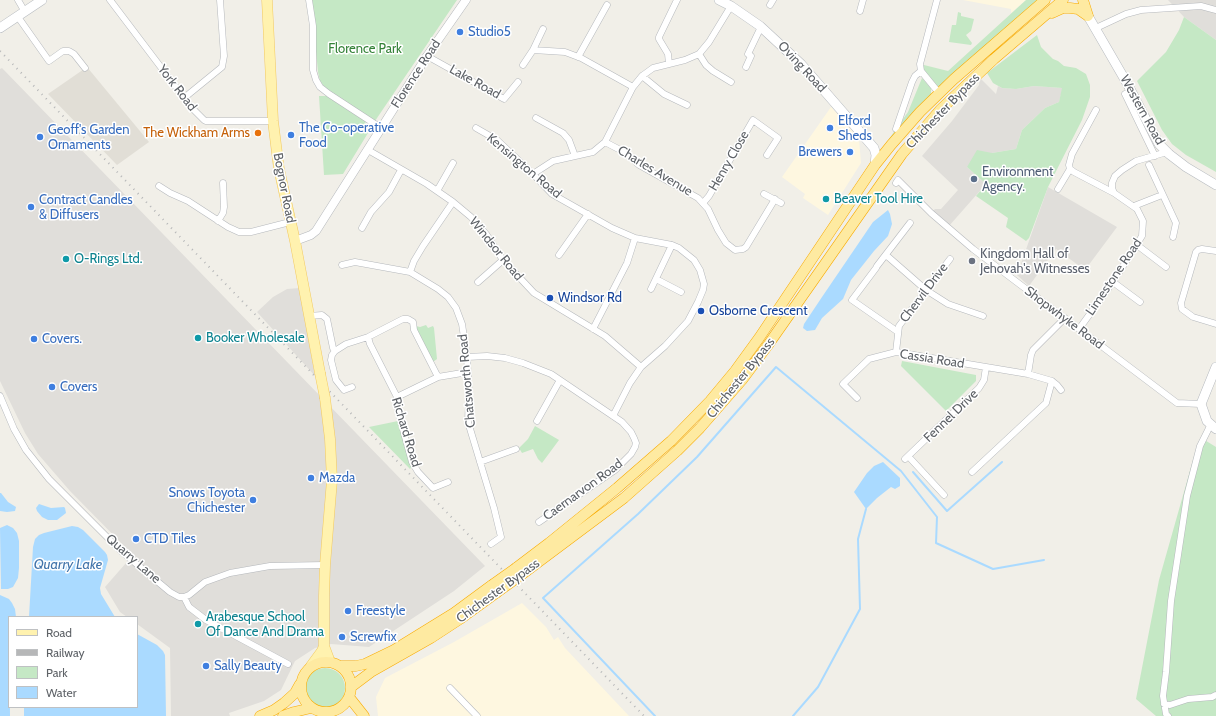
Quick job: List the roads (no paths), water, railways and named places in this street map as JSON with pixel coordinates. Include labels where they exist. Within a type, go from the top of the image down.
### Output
[{"type":"highway","name":"Chichester Bypass","points":[[518,571],[549,543],[617,488],[671,441],[710,401],[760,338],[875,165],[891,145],[939,93],[987,49],[1045,0]]},
{"type":"highway","name":"Chichester Bypass","points":[[350,692],[371,672],[448,627],[518,571],[624,498],[677,451],[700,428],[742,380],[902,154],[940,110],[994,59],[1063,0]]},
{"type":"highway","points":[[1083,0],[1088,16]]},
{"type":"highway","points":[[1041,18],[1063,8],[1078,9],[1088,16]]},
{"type":"highway","name":"Chichester Bypass","points":[[340,666],[356,666],[365,664],[394,650],[494,589]]},
{"type":"highway","points":[[260,716],[274,710],[295,693],[304,674],[311,666],[317,663],[330,662],[340,666],[348,675],[350,692],[364,716]]},
{"type":"highway","points":[[300,684],[302,697],[311,708]]},
{"type":"highway","points":[[326,713],[343,706],[350,692]]},
{"type":"highway","points":[[283,716],[311,708],[326,713],[343,716]]},
{"type":"main road","points":[[0,28],[42,0]]},
{"type":"main road","name":"Bognor Road","points":[[267,0],[273,121],[279,169],[295,241],[325,398],[330,439],[332,480],[325,565],[324,646]]},
{"type":"main road","name":"Oving Road","points":[[719,0],[761,28],[786,50],[805,69],[873,147]]},
{"type":"main road","name":"Western Road","points":[[1088,16],[1128,85],[1159,144],[1186,167],[1216,184]]},
{"type":"main road","points":[[873,147],[879,149],[891,145]]},
{"type":"main road","points":[[873,147],[876,153],[875,165]]},
{"type":"main road","points":[[1213,426],[1207,421],[1201,404],[1216,367]]},
{"type":"main road","points":[[324,646],[330,662]]},
{"type":"main road","points":[[311,666],[324,646]]},
{"type":"street","points":[[18,0],[21,14],[49,60],[63,51],[68,51],[74,54],[85,68]]},
{"type":"street","name":"York Road","points":[[110,0],[191,107],[206,121],[273,121]]},
{"type":"street","points":[[184,98],[222,67],[224,56],[220,0]]},
{"type":"street","points":[[309,0],[313,26],[313,70],[316,80],[320,87],[329,94],[380,128]]},
{"type":"street","name":"Florence Road","points":[[295,241],[311,235],[316,231],[368,150],[380,128],[466,0]]},
{"type":"street","points":[[669,64],[668,54],[659,37],[677,0]]},
{"type":"street","points":[[860,11],[864,0]]},
{"type":"street","points":[[937,0],[920,64],[921,71],[939,93]]},
{"type":"street","points":[[579,57],[607,5]]},
{"type":"street","name":"Charles Avenue","points":[[533,174],[553,161],[593,152],[605,142],[633,86],[642,76],[653,68],[685,60],[698,54],[709,42],[730,6]]},
{"type":"street","points":[[1096,28],[1126,14],[1141,10],[1201,6],[1216,10]]},
{"type":"street","points":[[746,67],[751,56],[748,54],[761,28]]},
{"type":"street","points":[[523,65],[533,50],[543,29]]},
{"type":"street","points":[[533,50],[565,52],[579,57],[633,86]]},
{"type":"street","points":[[698,54],[706,65],[713,71],[731,82]]},
{"type":"street","name":"Lake Road","points":[[427,56],[504,100],[518,82]]},
{"type":"street","points":[[896,129],[912,82],[915,76],[921,71]]},
{"type":"street","points":[[642,76],[664,94],[687,105]]},
{"type":"street","points":[[1125,94],[1155,156]]},
{"type":"street","points":[[1058,189],[1070,169],[1070,159],[1096,110]]},
{"type":"street","points":[[536,118],[563,133],[575,156]]},
{"type":"street","name":"Henry Close","points":[[703,203],[709,196],[753,120],[778,138],[767,155]]},
{"type":"street","name":"Kensington Road","points":[[476,128],[497,140],[552,194],[612,228],[635,238]]},
{"type":"street","name":"Charles Avenue","points":[[605,142],[626,153],[643,168],[694,195],[703,203]]},
{"type":"street","name":"Windsor Road","points":[[368,150],[454,202],[471,217],[486,234],[503,260],[534,293],[594,329],[641,366]]},
{"type":"street","points":[[1114,193],[1112,183],[1115,176],[1122,170],[1136,161],[1167,152]]},
{"type":"street","points":[[437,191],[453,163]]},
{"type":"street","points":[[1149,165],[1176,224],[1173,237]]},
{"type":"street","name":"Limestone Road","points":[[1070,169],[1114,193],[1134,206],[1141,215],[1143,222],[1142,236],[1137,245],[1113,282],[1079,329]]},
{"type":"street","points":[[362,228],[371,212],[389,192],[401,170]]},
{"type":"street","name":"Shopwhyke Road","points":[[896,183],[898,180],[953,233],[1177,403],[1201,404]]},
{"type":"street","points":[[218,221],[223,213],[224,207],[223,182]]},
{"type":"street","points":[[159,186],[170,193],[188,200],[228,228],[239,232],[251,232],[290,222]]},
{"type":"street","points":[[764,194],[781,203]]},
{"type":"street","points":[[1134,206],[1162,195]]},
{"type":"street","points":[[703,203],[726,243],[735,250],[739,250],[746,247],[774,199]]},
{"type":"street","points":[[410,272],[414,261],[423,246],[454,202]]},
{"type":"street","points":[[559,255],[588,214]]},
{"type":"street","points":[[898,332],[852,300],[910,224]]},
{"type":"street","points":[[594,329],[627,263],[635,238],[672,245],[684,251],[694,260],[704,284],[698,302],[688,321],[666,346],[641,366],[630,383],[613,416]]},
{"type":"street","points":[[651,289],[672,245]]},
{"type":"street","points":[[1137,245],[1166,267]]},
{"type":"street","points":[[1216,251],[1202,249],[1196,252],[1181,303],[1182,309],[1194,317],[1216,324]]},
{"type":"street","points":[[886,255],[926,290],[948,304],[983,316]]},
{"type":"street","name":"Chervil Drive","points":[[896,352],[899,326],[950,258]]},
{"type":"street","points":[[478,282],[503,260]]},
{"type":"street","name":"Chatsworth Road","points":[[342,265],[355,262],[410,272],[438,289],[448,297],[456,308],[462,324],[467,357],[469,394],[468,422],[501,537],[491,544]]},
{"type":"street","points":[[656,279],[681,292]]},
{"type":"street","points":[[1113,282],[1140,302]]},
{"type":"street","points":[[309,316],[319,314],[327,319],[336,351]]},
{"type":"street","points":[[1028,374],[1033,350],[1065,318]]},
{"type":"street","points":[[352,387],[344,390],[336,380],[331,363],[332,355],[346,344],[368,337],[403,320],[411,321],[438,377]]},
{"type":"street","name":"Richard Road","points":[[368,337],[370,344],[397,397],[396,405],[412,462],[418,472],[433,488],[448,482]]},
{"type":"street","name":"Cassia Road","points":[[857,398],[843,384],[869,359],[896,352],[1028,374],[1052,381],[1061,390]]},
{"type":"street","name":"Caernarvon Road","points":[[467,357],[488,356],[505,358],[542,370],[560,380],[622,422],[634,438],[636,443],[631,454],[606,476],[539,522]]},
{"type":"street","name":"Fennel Drive","points":[[944,495],[907,457],[979,388],[984,380],[986,367]]},
{"type":"street","points":[[397,397],[438,377],[468,372]]},
{"type":"street","points":[[537,421],[560,380]]},
{"type":"street","points":[[972,472],[1046,403],[1052,381]]},
{"type":"street","name":"Quarry Lane","points":[[0,396],[14,429],[26,450],[53,483],[120,551],[170,592],[179,597],[184,597]]},
{"type":"street","points":[[1168,716],[1166,714],[1163,696],[1171,601],[1186,496],[1200,446],[1213,426]]},
{"type":"street","points":[[480,462],[516,448]]},
{"type":"street","points":[[288,664],[206,620],[190,608],[184,597],[205,582],[230,573],[270,566],[325,565]]},
{"type":"street","points":[[450,688],[477,716]]},
{"type":"street","points":[[1164,704],[1170,705],[1188,699],[1212,697],[1216,695]]},
{"type":"water","points":[[888,210],[892,224],[888,236],[851,280],[843,299],[822,318],[815,330],[807,331],[803,328],[804,324],[822,297],[873,222]]},
{"type":"water","points":[[883,462],[900,478],[900,486],[895,489],[891,487],[866,509],[854,492],[867,473],[874,466]]},
{"type":"water","points":[[0,493],[8,502],[16,507],[15,511],[0,511]]},
{"type":"water","points":[[39,504],[51,508],[64,507],[66,513],[57,520],[48,520],[42,517],[37,511],[36,508]]},
{"type":"water","points":[[7,525],[13,528],[17,533],[19,541],[19,568],[18,578],[13,587],[1,589],[0,528]]},
{"type":"water","name":"Quarry Lake","points":[[72,526],[78,527],[105,552],[108,560],[100,588],[101,594],[114,616],[29,616],[33,547],[35,539],[44,533]]},
{"type":"water","points":[[0,595],[9,599],[15,609],[16,616],[8,616],[8,708],[10,708],[10,716],[0,716]]},
{"type":"water","points":[[138,635],[157,645],[165,655],[166,716],[24,716],[24,708],[138,708]]},
{"type":"waterway","points":[[655,716],[543,598],[638,514],[697,457],[776,367],[901,471],[937,517],[936,543],[993,569],[1044,560]]},
{"type":"waterway","points":[[913,472],[947,511],[1002,462]]},
{"type":"waterway","points":[[793,716],[818,687],[860,609],[858,539],[866,509]]},
{"type":"railway","points":[[0,51],[644,716]]},
{"type":"place","name":"Studio5","points":[[460,32]]},
{"type":"place","name":"Elford Sheds","points":[[830,128]]},
{"type":"place","name":"The Wickham Arms","points":[[258,133]]},
{"type":"place","name":"The Co-operative Food","points":[[291,135]]},
{"type":"place","name":"Geoff's Garden Ornaments","points":[[40,137]]},
{"type":"place","name":"Brewers","points":[[850,152]]},
{"type":"place","name":"Environment Agency.","points":[[974,179]]},
{"type":"place","name":"Beaver Tool Hire","points":[[826,199]]},
{"type":"place","name":"Contract Candles & Diffusers","points":[[31,207]]},
{"type":"place","name":"O-Rings Ltd.","points":[[66,259]]},
{"type":"place","name":"Kingdom Hall of Jehovah's Witnesses","points":[[972,261]]},
{"type":"place","name":"Windsor Rd","points":[[550,298]]},
{"type":"place","name":"Osborne Crescent","points":[[701,311]]},
{"type":"place","name":"Booker Wholesale","points":[[198,338]]},
{"type":"place","name":"Covers.","points":[[34,339]]},
{"type":"place","name":"Covers","points":[[52,387]]},
{"type":"place","name":"Mazda","points":[[311,478]]},
{"type":"place","name":"Snows Toyota Chichester","points":[[253,500]]},
{"type":"place","name":"CTD Tiles","points":[[136,539]]},
{"type":"place","name":"Freestyle","points":[[348,611]]},
{"type":"place","name":"Arabesque School Of Dance And Drama","points":[[198,624]]},
{"type":"place","name":"Screwfix","points":[[342,637]]},
{"type":"place","name":"Sally Beauty","points":[[206,666]]},
{"type":"park label","name":"Florence Park","points":[[365,49]]}]
